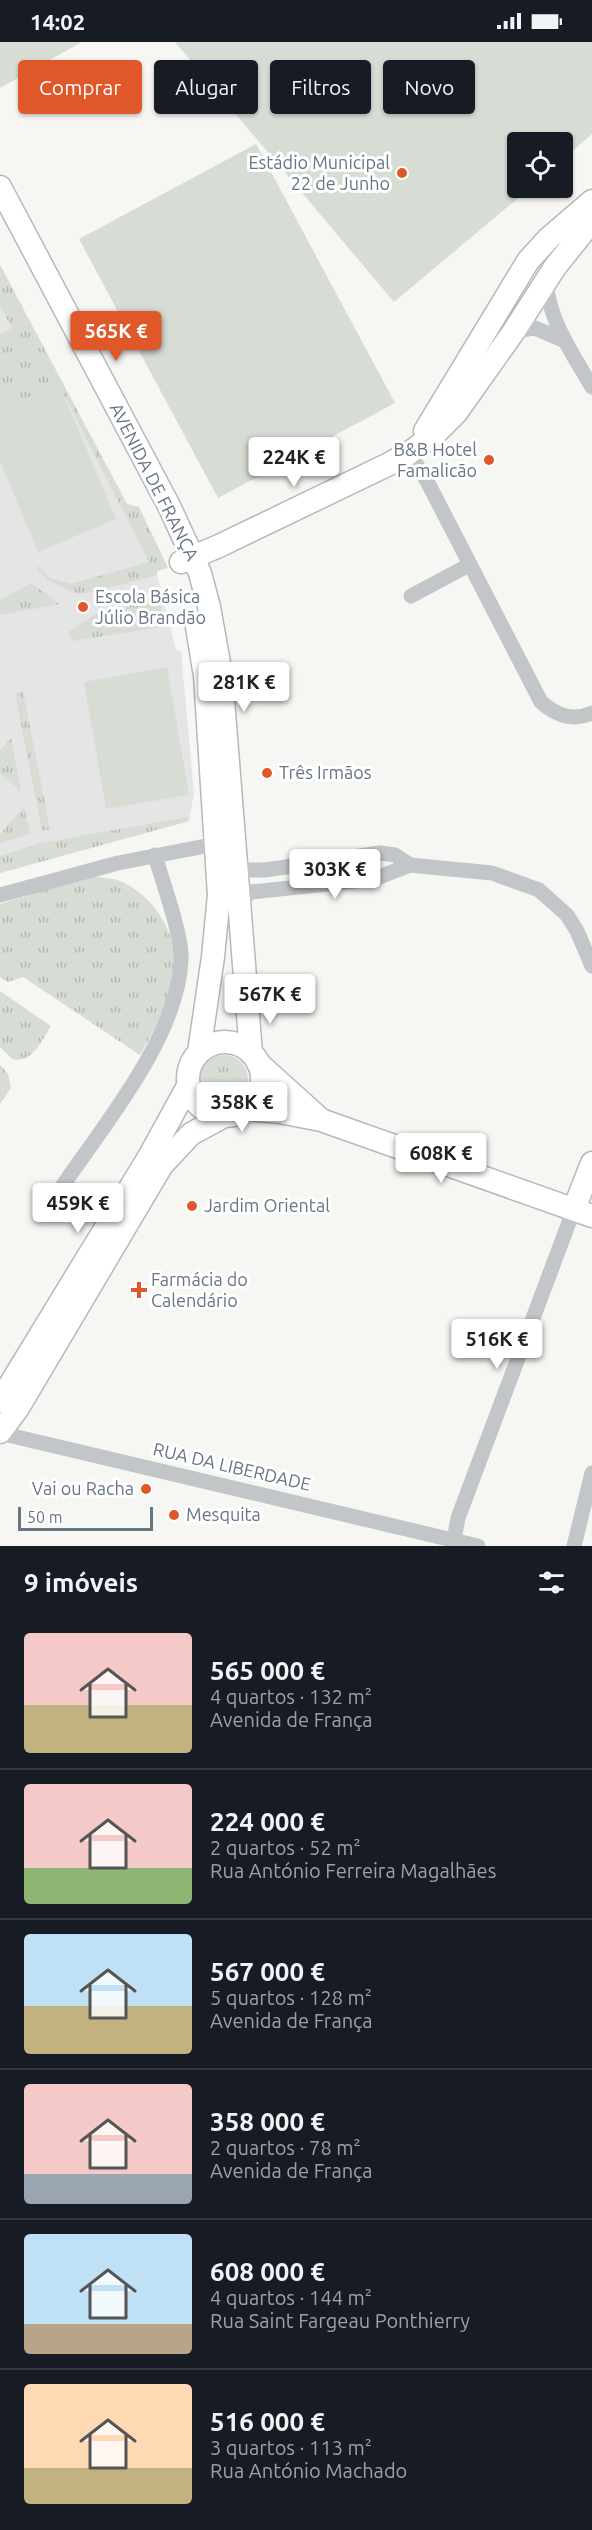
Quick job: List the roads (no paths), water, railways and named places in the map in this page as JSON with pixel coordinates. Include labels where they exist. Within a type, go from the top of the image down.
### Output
[{"type":"main road","name":"AVENIDA DE FRANÇA","points":[[0,186],[209,607],[221,675],[237,882],[255,1058],[261,1075],[261,1088],[256,1100],[247,1108]]},
{"type":"main road","points":[[187,560],[409,453],[490,344],[528,261],[538,249],[592,201]]},
{"type":"main road","name":"AVENIDA DE FRANÇA","points":[[0,215],[157,513],[187,560],[202,648],[219,895],[213,957],[199,1052],[188,1074],[188,1086],[149,1157],[0,1401]]},
{"type":"main road","points":[[490,344],[514,331],[550,273],[592,221]]},
{"type":"main road","points":[[216,844],[222,847],[231,861],[237,882]]},
{"type":"main road","points":[[199,1052],[207,1046],[225,1042],[235,1043],[255,1058],[321,1120]]},
{"type":"main road","points":[[188,1086],[192,1096],[205,1110],[224,1116]]},
{"type":"main road","points":[[0,1433],[18,1407],[162,1165],[191,1134],[224,1116],[240,1113],[247,1108],[321,1120],[583,1213],[592,1163]]},
{"type":"street","points":[[538,249],[550,273],[548,300],[563,340],[592,387]]},
{"type":"street","points":[[514,331],[535,328],[563,340]]},
{"type":"street","points":[[409,453],[427,481],[541,702],[553,712],[569,718],[592,713]]},
{"type":"street","points":[[411,596],[469,565]]},
{"type":"street","points":[[0,895],[118,862],[216,844]]},
{"type":"street","points":[[410,865],[395,855],[380,853],[265,870],[249,870],[237,882],[252,892],[374,879],[410,865],[492,873],[539,890],[567,915],[577,931],[592,966]]},
{"type":"street","points":[[61,1188],[142,1070],[161,1035],[174,1001],[182,959],[155,855]]},
{"type":"street","points":[[454,1543],[458,1518],[583,1213]]},
{"type":"street","name":"RUA DA LIBERDADE","points":[[0,1433],[454,1543],[478,1546]]},
{"type":"street","points":[[574,1546],[592,1473]]},
{"type":"place","name":"Estádio Municipal 22 de Junho","points":[[402,173]]},
{"type":"place","name":"B&B Hotel Famalicão","points":[[489,460]]},
{"type":"place","name":"Escola Básica Júlio Brandão","points":[[83,607]]},
{"type":"place","name":"Três Irmãos","points":[[267,773]]},
{"type":"place","name":"Jardim Oriental","points":[[192,1206]]},
{"type":"place","name":"Farmácia do Calendário","points":[[139,1290]]},
{"type":"place","name":"Vai ou Racha","points":[[146,1489]]},
{"type":"place","name":"Mesquita","points":[[174,1515]]}]
